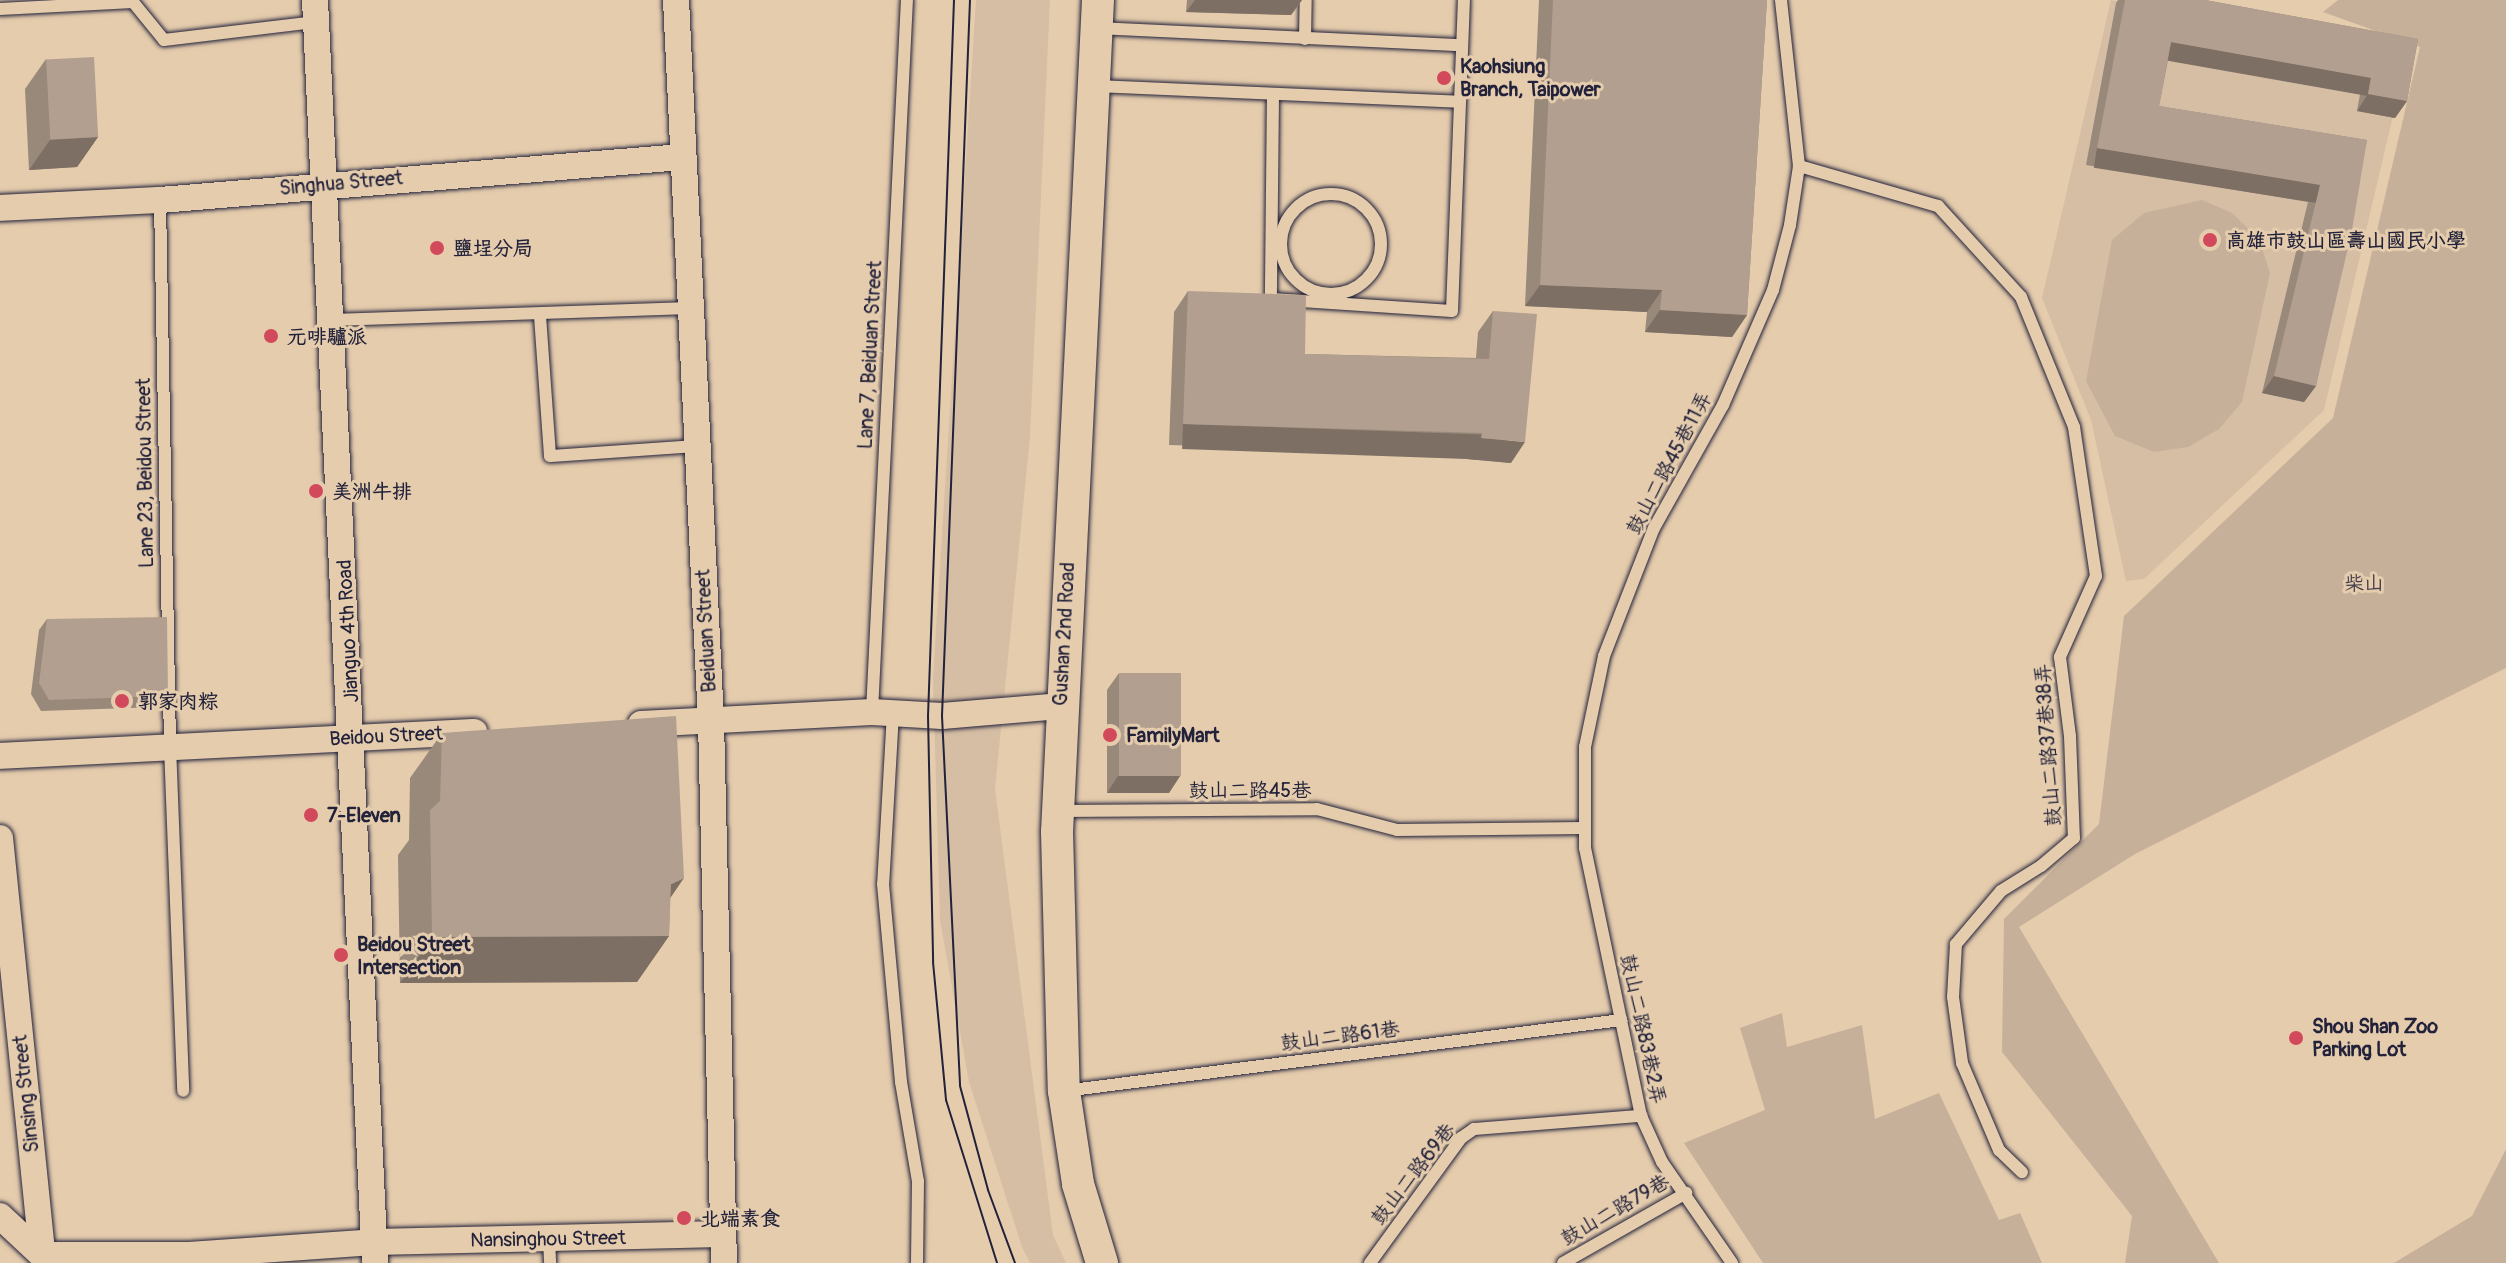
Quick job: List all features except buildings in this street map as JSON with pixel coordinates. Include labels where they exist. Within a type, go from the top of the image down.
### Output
[{"type":"street","name":"Beiduan Street","points":[[676,0],[711,721],[724,1263]]},
{"type":"street","name":"Jianguo 4th Road","points":[[316,11],[353,737],[374,1253]]},
{"type":"street","name":"Gushan 2nd Road","points":[[1097,14],[1060,706],[1058,811],[1064,1091],[1078,1184],[1102,1263]]},
{"type":"street","name":"Singhua Street","points":[[0,208],[160,200],[324,183],[682,157]]},
{"type":"street","points":[[617,725],[883,712],[942,716],[1060,706]]},
{"type":"street","name":"Beidou Street","points":[[0,756],[508,730]]},
{"type":"street","name":"Sinsing Street","points":[[0,838],[46,1259]]},
{"type":"street","points":[[0,1216],[46,1259]]},
{"type":"street","name":"Nansinghou Street","points":[[46,1259],[549,1252],[722,1234]]},
{"type":"lane","name":"Lane 7, Beiduan Street","points":[[907,0],[883,712],[883,884],[901,1082],[918,1181],[917,1263]]},
{"type":"lane","points":[[1305,39],[1306,0]]},
{"type":"lane","points":[[1271,220],[1280,242],[1282,258],[1300,284],[1314,291],[1452,311],[1464,0]]},
{"type":"lane","name":"鼓山二路45巷11弄","points":[[1584,828],[1585,747],[1604,656],[1654,528],[1723,405],[1773,290],[1799,166],[1781,0]]},
{"type":"lane","points":[[0,9],[133,1],[164,40],[316,11]]},
{"type":"lane","points":[[1097,14],[1305,39],[1461,45]]},
{"type":"lane","points":[[1093,86],[1459,102]]},
{"type":"lane","points":[[1273,94],[1271,299],[1349,297],[1375,269],[1381,253],[1381,236],[1365,206],[1351,197],[1318,195],[1292,213],[1280,242]]},
{"type":"lane","name":"鼓山二路37巷38弄","points":[[1799,166],[1938,206],[2021,297],[2074,427],[2096,576],[2060,657],[2070,736],[2074,838],[2041,866],[2001,891],[1956,944],[1953,997],[1962,1063],[1999,1150],[2022,1172]]},
{"type":"lane","name":"Lane 23, Beidou Street","points":[[160,200],[170,746]]},
{"type":"lane","points":[[1271,273],[1282,258]]},
{"type":"lane","points":[[331,320],[540,316],[692,308]]},
{"type":"lane","points":[[540,316],[550,456],[698,446]]},
{"type":"lane","points":[[170,746],[183,1091]]},
{"type":"lane","name":"鼓山二路45巷","points":[[1058,811],[1317,809],[1397,830],[1584,828]]},
{"type":"lane","name":"鼓山二路83巷2弄","points":[[1584,828],[1641,1116],[1662,1162],[1732,1263]]},
{"type":"lane","name":"鼓山二路61巷","points":[[1064,1091],[1621,1020]]},
{"type":"lane","name":"鼓山二路69巷","points":[[1370,1263],[1461,1138],[1474,1129],[1641,1116]]},
{"type":"lane","name":"鼓山二路79巷","points":[[1563,1263],[1686,1193]]},
{"type":"shaded area","points":[[976,0],[1050,0],[1030,436],[995,789],[1053,1235],[1066,1263],[1030,1263],[1022,1247],[969,1082],[940,920],[933,677]]},
{"type":"shaded area","name":"高雄市鼓山區壽山國民小學","points":[[2111,0],[2407,56],[2324,410],[2144,579],[2126,581],[2091,420],[2042,298]]},
{"type":"green space","name":"柴山","points":[[2338,0],[2506,0],[2506,668],[2135,854],[2019,927],[2219,1263],[2125,1263],[2132,1216],[2002,1052],[2004,919],[2099,824],[2124,616],[2333,418],[2420,47],[2323,12]]},
{"type":"green space","points":[[2202,200],[2232,213],[2259,239],[2270,273],[2242,402],[2219,429],[2188,447],[2154,452],[2115,436],[2086,381],[2112,240],[2144,213]]},
{"type":"green space","points":[[1782,1013],[1787,1047],[1862,1025],[1875,1119],[1939,1093],[1999,1220],[2020,1213],[2042,1263],[1763,1263],[1684,1143],[1765,1110],[1740,1028]]},
{"type":"green space","points":[[2506,1149],[2506,1263],[2394,1263],[2472,1216]]},
{"type":"tram line","points":[[954,0],[928,716],[933,962],[946,1100],[997,1263]]},
{"type":"tram line","points":[[970,0],[942,716],[960,1086],[988,1190],[1015,1263]]},
{"type":"place","name":"Kaohsiung Branch, Taipower","points":[[1444,78]]},
{"type":"place","name":"高雄市鼓山區壽山國民小學","points":[[2210,240]]},
{"type":"place","name":"鹽埕分局","points":[[437,248]]},
{"type":"place","name":"元啡驢派","points":[[271,336]]},
{"type":"place","name":"美洲牛排","points":[[316,491]]},
{"type":"place","name":"郭家肉粽","points":[[122,701]]},
{"type":"place","name":"FamilyMart","points":[[1110,735]]},
{"type":"place","name":"7-Eleven","points":[[311,815]]},
{"type":"place","name":"Beidou Street Intersection","points":[[341,955]]},
{"type":"place","name":"Shou Shan Zoo Parking Lot","points":[[2296,1038]]},
{"type":"place","name":"北端素食","points":[[684,1218]]}]
